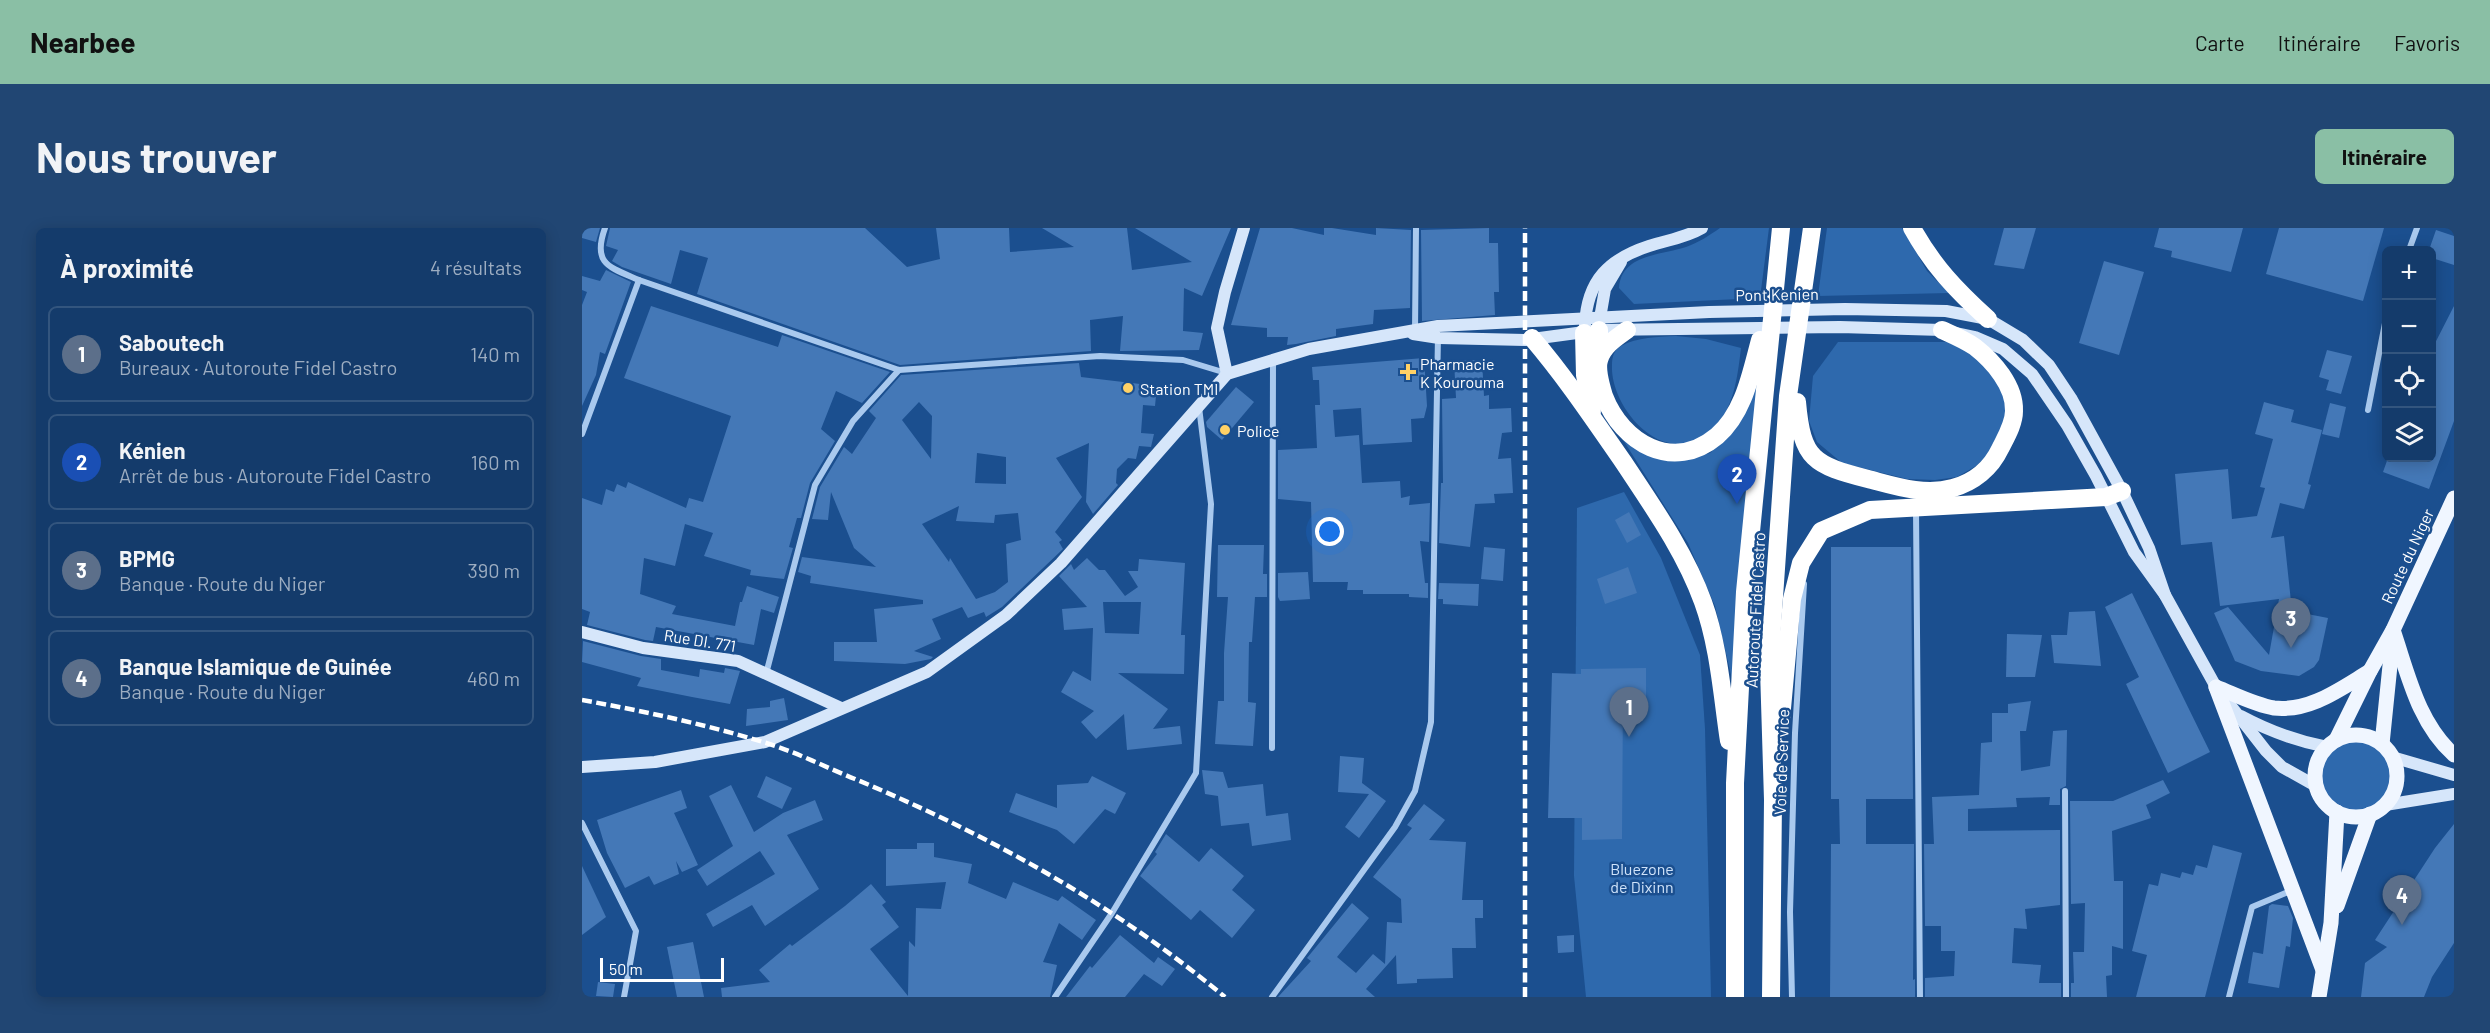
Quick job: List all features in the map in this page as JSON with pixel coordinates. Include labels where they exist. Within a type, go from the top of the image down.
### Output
[{"type":"highway","name":"Autoroute Fidel Castro","points":[[1735,997],[1735,783],[1745,592],[1772,298],[1781,228]]},
{"type":"highway","name":"Autoroute Fidel Castro","points":[[1771,997],[1773,800],[1769,669],[1788,396],[1812,228]]},
{"type":"highway","points":[[1912,228],[1927,255],[1951,285],[1988,319]]},
{"type":"highway","points":[[1592,324],[1600,384],[1609,409],[1632,437],[1666,453],[1683,452],[1702,446],[1718,435],[1744,397],[1772,298]]},
{"type":"highway","points":[[1592,324],[1585,375],[1594,420]]},
{"type":"highway","points":[[1598,361],[1604,349],[1627,330]]},
{"type":"highway","points":[[1793,362],[1799,424],[1810,454],[1822,465],[1916,491],[1953,488],[1978,476],[1993,463],[2011,428],[2014,410],[2010,392],[1998,369],[1974,346],[1942,330]]},
{"type":"highway","points":[[1532,338],[1556,366],[1663,521],[1703,602],[1717,657],[1735,783]]},
{"type":"highway","points":[[1773,800],[1792,599],[1801,563],[1821,531],[1870,510],[1916,509],[2114,494]]},
{"type":"main road","points":[[1227,374],[1217,328],[1244,228]]},
{"type":"main road","points":[[1592,324],[1587,304],[1601,275],[1613,261],[1648,246],[1690,235],[1702,228]]},
{"type":"main road","name":"Pont Kenien","points":[[1592,324],[1709,312],[1845,309],[1947,311],[1988,319],[2023,340],[2049,365],[2071,398],[2114,494]]},
{"type":"main road","points":[[1438,332],[1525,340],[1592,324]]},
{"type":"main road","points":[[582,767],[655,762],[765,742],[927,672],[1006,615],[1061,563],[1227,374],[1273,358],[1309,349],[1410,332],[1592,324]]},
{"type":"main road","name":"Pont Kenien","points":[[1592,324],[1627,330],[1840,327],[1942,330],[1975,336],[2003,349],[2032,374],[2114,494]]},
{"type":"main road","points":[[2114,494],[2134,552],[2165,595],[2216,687],[2323,970]]},
{"type":"main road","name":"Route du Niger","points":[[2332,743],[2393,630],[2454,498]]},
{"type":"main road","points":[[2393,630],[2418,703],[2431,730],[2454,755]]},
{"type":"main road","name":"Route du Niger","points":[[2382,744],[2393,630]]},
{"type":"main road","name":"Rue DI. 771","points":[[582,632],[643,648],[738,661],[841,708]]},
{"type":"main road","points":[[2216,687],[2272,708],[2296,708],[2316,702],[2370,672]]},
{"type":"main road","points":[[2216,687],[2266,751],[2282,767],[2316,786]]},
{"type":"main road","points":[[2237,713],[2268,730],[2298,741],[2332,743],[2360,735],[2382,744],[2392,757],[2396,769],[2396,782],[2385,805]]},
{"type":"main road","points":[[2332,743],[2317,765],[2316,786],[2327,806],[2337,812],[2359,817],[2370,814],[2385,805],[2454,794]]},
{"type":"main road","points":[[2392,757],[2454,775]]},
{"type":"main road","points":[[2319,997],[2331,923],[2337,812]]},
{"type":"main road","points":[[2331,923],[2370,814]]},
{"type":"street","points":[[605,228],[599,252],[604,262],[639,280],[899,370],[1100,356],[1183,360],[1227,374]]},
{"type":"street","points":[[1410,332],[1416,228]]},
{"type":"street","points":[[2410,246],[2417,228]]},
{"type":"street","points":[[582,434],[639,280]]},
{"type":"street","points":[[1272,997],[1395,827],[1414,791],[1431,722],[1438,332]]},
{"type":"street","points":[[2368,410],[2382,338]]},
{"type":"street","points":[[1272,748],[1273,358]]},
{"type":"street","points":[[766,674],[815,485],[853,421],[899,370]]},
{"type":"street","points":[[1055,997],[1113,913],[1196,773],[1211,504],[1199,406]]},
{"type":"street","points":[[1916,509],[1920,997]]},
{"type":"street","name":"Voie de Service","points":[[1792,997],[1791,864],[1802,608],[1806,575],[1821,531]]},
{"type":"street","points":[[2065,791],[2066,997]]},
{"type":"street","points":[[582,823],[636,931],[624,997]]},
{"type":"street","points":[[2229,997],[2252,907],[2293,890]]},
{"type":"green space","points":[[1720,228],[1769,228],[1760,298],[1634,304],[1619,288],[1621,277],[1635,262],[1690,245]]},
{"type":"green space","points":[[1827,228],[1902,228],[1927,271],[1949,293],[1818,296]]},
{"type":"green space","points":[[1676,336],[1706,339],[1741,348],[1732,396],[1719,423],[1709,432],[1689,443],[1672,444],[1642,428],[1629,415],[1614,382],[1612,365],[1615,352],[1627,343],[1648,338]]},
{"type":"green space","points":[[1838,342],[1957,342],[1976,352],[2002,387],[2006,409],[2003,431],[1992,451],[1976,466],[1957,477],[1935,480],[1907,479],[1842,463],[1817,442],[1809,421],[1813,376]]},
{"type":"green space","points":[[1760,375],[1735,692],[1715,606],[1688,543],[1615,427],[1683,460],[1710,453],[1732,433]]},
{"type":"green space","name":"Bluezone de Dixinn","points":[[1624,492],[1661,558],[1700,655],[1705,729],[1711,997],[1586,997],[1574,876],[1577,508]]},
{"type":"green space","points":[[2357,738],[2378,744],[2388,754],[2394,775],[2388,796],[2378,806],[2357,812],[2336,806],[2326,796],[2320,775],[2326,754],[2336,744]]},
{"type":"building","points":[[582,228],[600,228],[596,242],[582,238]]},
{"type":"building","points":[[610,228],[865,228],[907,267],[940,259],[936,228],[1009,228],[1010,252],[1074,247],[1042,228],[1127,228],[1132,270],[1192,262],[1135,228],[1231,228],[1202,296],[1184,288],[1183,331],[1203,333],[1199,350],[1120,351],[1123,316],[1090,320],[1091,351],[900,365],[697,294],[708,258],[680,250],[671,284],[622,267],[612,261],[618,250],[606,246]]},
{"type":"building","points":[[1260,228],[1292,228],[1324,235],[1324,228],[1376,235],[1376,228],[1411,230],[1410,308],[1374,310],[1373,324],[1336,329],[1336,336],[1287,345],[1288,337],[1267,337],[1267,328],[1231,325]]},
{"type":"building","points":[[1489,228],[1489,243],[1498,243],[1499,292],[1494,292],[1495,315],[1422,321],[1421,230]]},
{"type":"building","points":[[2004,228],[2036,228],[2024,269],[1994,265]]},
{"type":"building","points":[[2159,228],[2243,228],[2231,272],[2171,257],[2172,251],[2154,247]]},
{"type":"building","points":[[2279,228],[2384,228],[2363,301],[2266,274]]},
{"type":"building","points":[[2436,230],[2454,236],[2454,265],[2436,259],[2436,246],[2430,246]]},
{"type":"building","points":[[2104,261],[2144,272],[2119,355],[2079,343]]},
{"type":"building","points":[[606,270],[631,282],[605,354],[600,352],[596,375],[582,406],[582,305],[587,292],[582,290],[582,276],[600,281]]},
{"type":"building","points":[[651,306],[778,347],[782,335],[890,372],[862,403],[836,391],[821,429],[835,441],[810,483],[801,518],[797,518],[789,547],[793,548],[784,579],[750,575],[751,570],[704,556],[713,533],[685,524],[675,566],[644,558],[640,594],[676,606],[672,614],[735,626],[740,602],[742,602],[747,586],[779,597],[774,613],[761,609],[754,645],[656,627],[653,641],[645,640],[587,625],[590,612],[582,609],[582,498],[602,505],[606,489],[614,492],[617,484],[626,488],[628,482],[686,508],[689,498],[703,502],[731,416],[624,378]]},
{"type":"building","points":[[2454,306],[2454,421],[2429,489],[2383,472],[2387,462],[2436,462],[2436,341]]},
{"type":"building","points":[[2327,350],[2352,356],[2341,394],[2326,390],[2329,380],[2319,377]]},
{"type":"building","points":[[1424,358],[1427,406],[1424,418],[1411,419],[1412,442],[1363,445],[1361,408],[1333,410],[1335,437],[1359,435],[1362,483],[1400,481],[1401,498],[1410,496],[1409,505],[1430,503],[1429,542],[1420,541],[1425,583],[1428,583],[1428,598],[1409,597],[1409,594],[1363,594],[1363,590],[1347,590],[1348,582],[1313,582],[1311,502],[1278,499],[1278,450],[1317,448],[1315,405],[1320,405],[1319,380],[1313,380],[1312,367]]},
{"type":"building","points":[[1482,360],[1484,396],[1489,395],[1489,409],[1511,408],[1512,432],[1502,433],[1498,459],[1511,458],[1513,493],[1494,494],[1495,503],[1475,504],[1470,547],[1439,543],[1441,483],[1443,483],[1442,399],[1456,398],[1454,361]]},
{"type":"building","points":[[1079,363],[1081,377],[1157,386],[1155,406],[1143,405],[1141,433],[1154,434],[1151,447],[1139,446],[1136,459],[1128,458],[1117,469],[1116,483],[1118,485],[1093,514],[1086,502],[1089,443],[1056,458],[1082,497],[1055,532],[1062,540],[1059,542],[1063,549],[1002,607],[986,617],[984,612],[968,618],[962,607],[932,619],[941,639],[914,651],[933,657],[931,659],[905,664],[834,661],[834,642],[877,642],[874,609],[923,604],[923,600],[810,583],[811,576],[798,572],[802,557],[876,567],[854,548],[831,492],[828,520],[812,519],[820,487],[844,447],[852,454],[876,418],[869,411],[901,375]],"holes":[[[919,402],[932,416],[931,459],[902,420]],[[977,453],[1006,457],[1006,484],[975,483]],[[959,506],[956,521],[994,523],[995,515],[1018,513],[1021,540],[1006,544],[1008,582],[995,592],[976,599],[950,558],[949,562],[922,524]]]},
{"type":"building","points":[[1236,387],[1254,402],[1222,440],[1207,427],[1206,422]]},
{"type":"building","points":[[2264,402],[2294,410],[2291,422],[2322,430],[2304,509],[2280,503],[2271,538],[2284,536],[2292,611],[2328,618],[2319,660],[2314,667],[2299,676],[2261,671],[2235,661],[2214,613],[2228,607],[2269,655],[2279,599],[2220,606],[2212,542],[2181,545],[2175,474],[2228,469],[2232,519],[2257,516],[2265,488],[2260,487],[2273,439],[2255,434]]},
{"type":"building","points":[[2330,403],[2346,407],[2339,438],[2322,434]]},
{"type":"building","points":[[1629,512],[1641,535],[1627,543],[1615,520]]},
{"type":"building","points":[[1218,545],[1264,545],[1263,574],[1267,574],[1267,597],[1255,597],[1252,642],[1249,642],[1248,702],[1256,703],[1253,746],[1215,744],[1218,701],[1224,701],[1224,653],[1228,597],[1217,597]]},
{"type":"building","points":[[1484,547],[1505,549],[1503,581],[1481,579]]},
{"type":"building","points":[[1831,547],[1911,547],[1913,799],[1866,799],[1866,844],[1914,844],[1913,980],[1915,979],[1915,997],[1830,997],[1831,844],[1840,844],[1839,799],[1831,799]]},
{"type":"building","points":[[1087,558],[1099,570],[1105,570],[1125,596],[1138,587],[1128,571],[1138,571],[1139,559],[1185,563],[1181,635],[1185,635],[1184,674],[1118,673],[1168,709],[1153,729],[1180,726],[1182,744],[1127,750],[1124,714],[1096,739],[1081,722],[1094,711],[1061,692],[1073,671],[1091,681],[1093,628],[1064,630],[1062,609],[1087,607],[1059,576],[1071,564],[1074,570]],"holes":[[[1103,602],[1141,602],[1139,634],[1105,633]]]},
{"type":"building","points":[[1628,567],[1637,593],[1605,604],[1597,579]]},
{"type":"building","points":[[1308,572],[1310,599],[1280,601],[1278,573]]},
{"type":"building","points":[[1439,583],[1479,584],[1478,606],[1443,604],[1443,599],[1438,599]]},
{"type":"building","points":[[2132,593],[2210,752],[2168,773],[2126,684],[2139,677],[2105,607]]},
{"type":"building","points":[[2095,611],[2101,666],[2054,663],[2051,635],[2067,635],[2069,612]]},
{"type":"building","points":[[2007,634],[2042,635],[2035,677],[2006,677]]},
{"type":"building","points":[[583,641],[661,659],[661,670],[699,677],[700,669],[724,673],[725,668],[740,671],[730,704],[637,686],[641,678],[582,662]]},
{"type":"building","points":[[1646,668],[1646,698],[1623,698],[1622,839],[1582,840],[1582,818],[1548,818],[1552,673],[1581,674],[1581,669]]},
{"type":"building","points":[[784,698],[788,720],[746,726],[747,709],[770,707],[770,701]]},
{"type":"building","points":[[2031,701],[2026,731],[2020,731],[2021,771],[2050,766],[2053,731],[2067,730],[2066,786],[2060,789],[2060,805],[2049,805],[2050,797],[2016,798],[2017,807],[1968,809],[1968,831],[2060,830],[2060,905],[2025,909],[2027,929],[2014,928],[2012,963],[2041,965],[2039,983],[2061,983],[2061,997],[1925,997],[1925,978],[1954,976],[1955,951],[1941,951],[1941,926],[1925,926],[1924,844],[1934,844],[1932,797],[1979,795],[1981,743],[1992,742],[1992,713],[2008,713],[2008,704]]},
{"type":"building","points":[[1340,756],[1364,758],[1362,783],[1386,801],[1359,838],[1345,827],[1369,794],[1338,792]]},
{"type":"building","points":[[1202,770],[1223,772],[1228,788],[1263,784],[1266,816],[1288,813],[1291,840],[1252,846],[1249,823],[1221,826],[1218,796],[1205,794]]},
{"type":"building","points":[[766,776],[792,788],[782,809],[757,797]]},
{"type":"building","points":[[1092,776],[1126,793],[1115,814],[1105,809],[1074,844],[1057,830],[1009,812],[1016,793],[1057,808],[1057,785],[1088,783]]},
{"type":"building","points":[[2163,780],[2170,793],[2146,805],[2151,818],[2112,831],[2114,881],[2123,881],[2123,949],[2112,946],[2112,975],[2106,976],[2107,997],[2071,997],[2071,983],[2074,983],[2073,952],[2084,952],[2085,903],[2071,904],[2070,801],[2113,801]]},
{"type":"building","points":[[731,785],[754,832],[783,813],[815,800],[823,820],[787,835],[819,889],[765,926],[752,905],[713,927],[706,914],[775,874],[760,851],[707,886],[697,870],[733,846],[709,796]]},
{"type":"building","points":[[681,790],[687,808],[674,813],[698,865],[682,872],[676,861],[679,874],[654,885],[649,876],[625,888],[607,853],[597,820]]},
{"type":"building","points":[[1424,804],[1445,820],[1429,840],[1466,842],[1462,900],[1483,900],[1483,918],[1475,918],[1476,948],[1452,948],[1453,978],[1417,979],[1417,983],[1397,984],[1396,955],[1366,989],[1375,997],[1278,997],[1311,961],[1307,958],[1352,903],[1369,918],[1337,957],[1356,973],[1373,954],[1385,964],[1387,922],[1402,923],[1401,899],[1373,877],[1412,828],[1407,825]]},
{"type":"building","points":[[2454,824],[2454,943],[2432,977],[2424,997],[2361,997],[2365,963],[2387,947],[2375,940],[2435,848]]},
{"type":"building","points":[[1166,834],[1199,862],[1211,848],[1244,876],[1232,890],[1255,910],[1232,938],[1200,910],[1191,920],[1140,876],[1157,854],[1155,852]]},
{"type":"building","points":[[917,843],[934,843],[934,857],[972,864],[968,883],[1006,899],[1013,882],[1058,901],[1062,896],[1096,920],[1082,940],[1059,923],[1043,962],[1057,965],[1050,997],[722,997],[721,988],[770,982],[759,970],[871,884],[886,902],[882,905],[899,927],[870,949],[908,996],[909,941],[915,947],[916,908],[941,909],[946,882],[886,886],[886,849],[917,849]]},
{"type":"building","points":[[2213,845],[2242,853],[2205,997],[2136,997],[2147,955],[2132,951],[2149,884],[2158,886],[2161,873],[2180,878],[2182,872],[2193,875],[2196,865],[2207,868]]},
{"type":"building","points":[[582,866],[606,917],[582,935]]},
{"type":"building","points":[[2272,904],[2288,906],[2293,918],[2290,947],[2286,946],[2279,988],[2248,983],[2253,952],[2263,954],[2269,906]]},
{"type":"building","points":[[1120,935],[1154,963],[1158,957],[1175,969],[1162,986],[1144,974],[1125,997],[1066,997],[1090,966],[1092,968]]},
{"type":"building","points":[[1574,935],[1574,952],[1558,953],[1557,936]]},
{"type":"building","points":[[693,942],[704,997],[677,997],[667,947]]},
{"type":"building","points":[[598,982],[615,984],[613,997],[596,996]]},
{"type":"railway","points":[[1525,228],[1525,997]]},
{"type":"railway","points":[[582,700],[673,718],[763,742],[798,754],[905,801],[1001,848],[1094,902],[1182,963],[1225,997]]},
{"type":"place","name":"Pharmacie K Kourouma","points":[[1408,372]]},
{"type":"place","name":"Station TMI","points":[[1128,388]]},
{"type":"place","name":"Police","points":[[1225,430]]},
{"type":"place","name":"Kénien","points":[[1737,504]]},
{"type":"place","name":"BPMG","points":[[2291,648]]},
{"type":"place","name":"Saboutech","points":[[1629,737]]},
{"type":"place","name":"Banque Islamique de Guinée","points":[[2402,925]]}]
